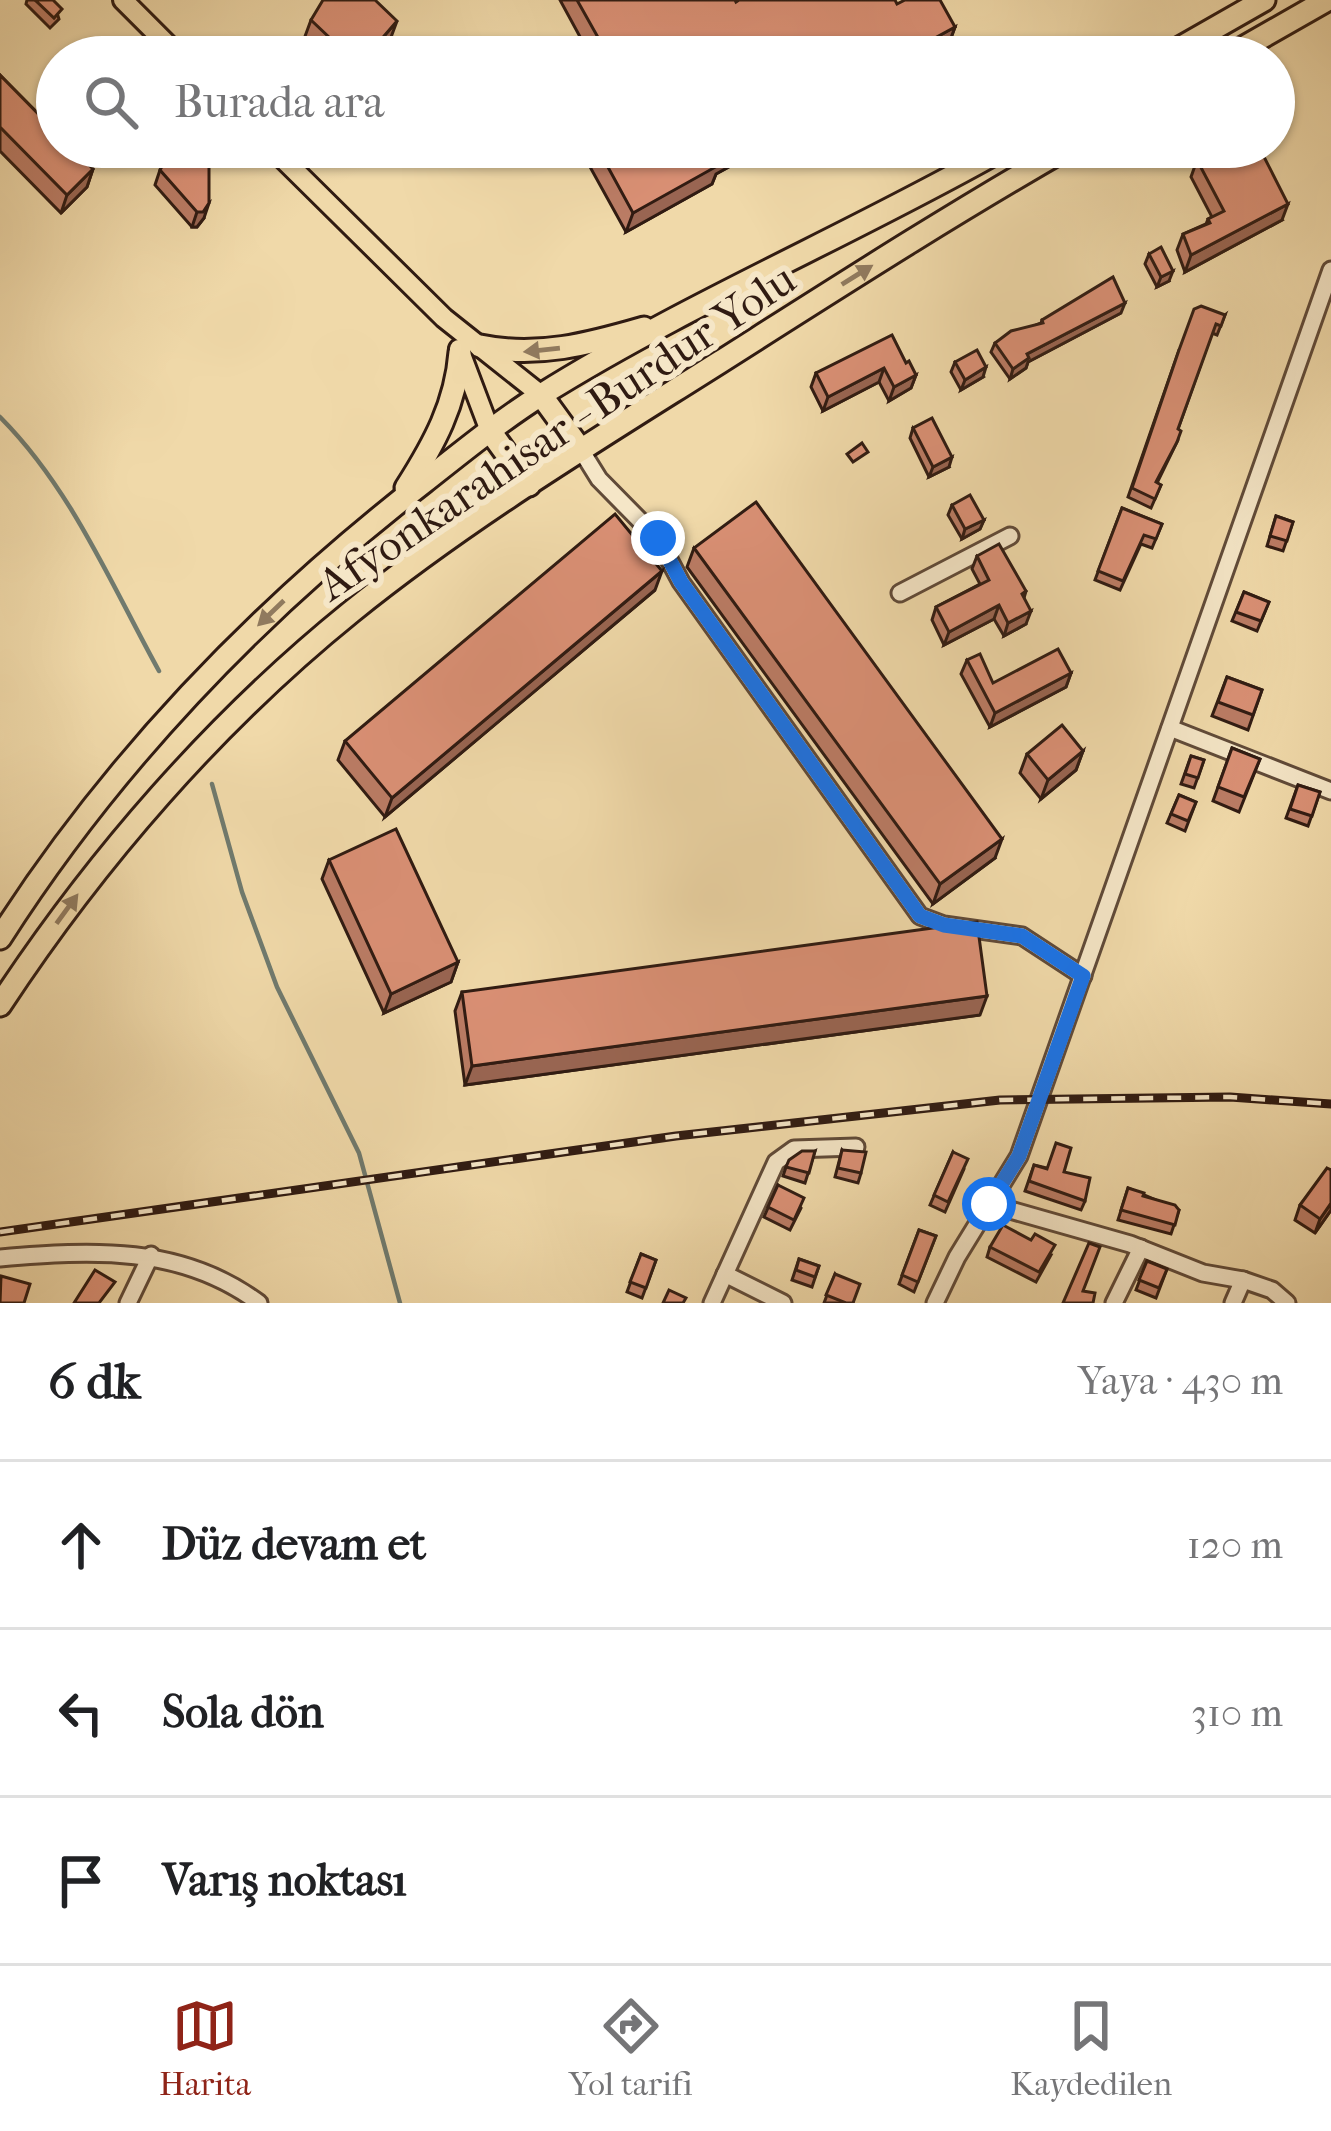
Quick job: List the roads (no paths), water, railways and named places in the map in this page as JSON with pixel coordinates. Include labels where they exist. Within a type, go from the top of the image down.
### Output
[{"type":"highway","points":[[1201,36],[1264,0]]},
{"type":"highway","points":[[1264,36],[1327,0]]},
{"type":"highway","name":"Afyonkarahisar - Burdur Yolu","points":[[0,938],[53,856],[134,753],[326,560],[396,504],[541,395],[966,168]]},
{"type":"highway","name":"Afyonkarahisar - Burdur Yolu","points":[[0,1004],[89,879],[176,779],[349,614],[581,450],[1032,168]]},
{"type":"highway","points":[[396,504],[446,418],[470,349],[512,353],[578,346],[685,316]]},
{"type":"highway","points":[[541,395],[581,450]]},
{"type":"highway","points":[[490,430],[530,485]]},
{"type":"main road","points":[[123,0],[159,36]]},
{"type":"main road","points":[[292,168],[470,349],[541,395]]},
{"type":"main road","points":[[470,349],[490,430]]},
{"type":"street","points":[[935,1303],[957,1257],[1019,1156],[1331,270]]},
{"type":"street","points":[[581,450],[599,479],[658,538],[681,582],[920,916],[944,925],[1022,936],[1083,976]]},
{"type":"street","points":[[900,592],[1010,536]]},
{"type":"street","points":[[1170,728],[1331,791]]},
{"type":"street","points":[[712,1303],[756,1200],[782,1156],[794,1149],[856,1147]]},
{"type":"street","points":[[989,1204],[1141,1248],[1204,1273],[1243,1280],[1272,1290],[1287,1303]]},
{"type":"street","points":[[1114,1303],[1141,1248]]},
{"type":"street","points":[[0,1258],[73,1251],[151,1255],[238,1287],[259,1303]]},
{"type":"street","points":[[128,1303],[151,1255]]},
{"type":"street","points":[[725,1274],[783,1303]]},
{"type":"street","points":[[1233,1303],[1243,1280]]},
{"type":"waterway","points":[[0,417],[69,506],[159,671]]},
{"type":"waterway","points":[[212,784],[242,892],[277,987],[359,1153],[400,1303]]},
{"type":"railway","points":[[0,1232],[676,1136],[1000,1100],[1230,1097],[1331,1104]]}]
